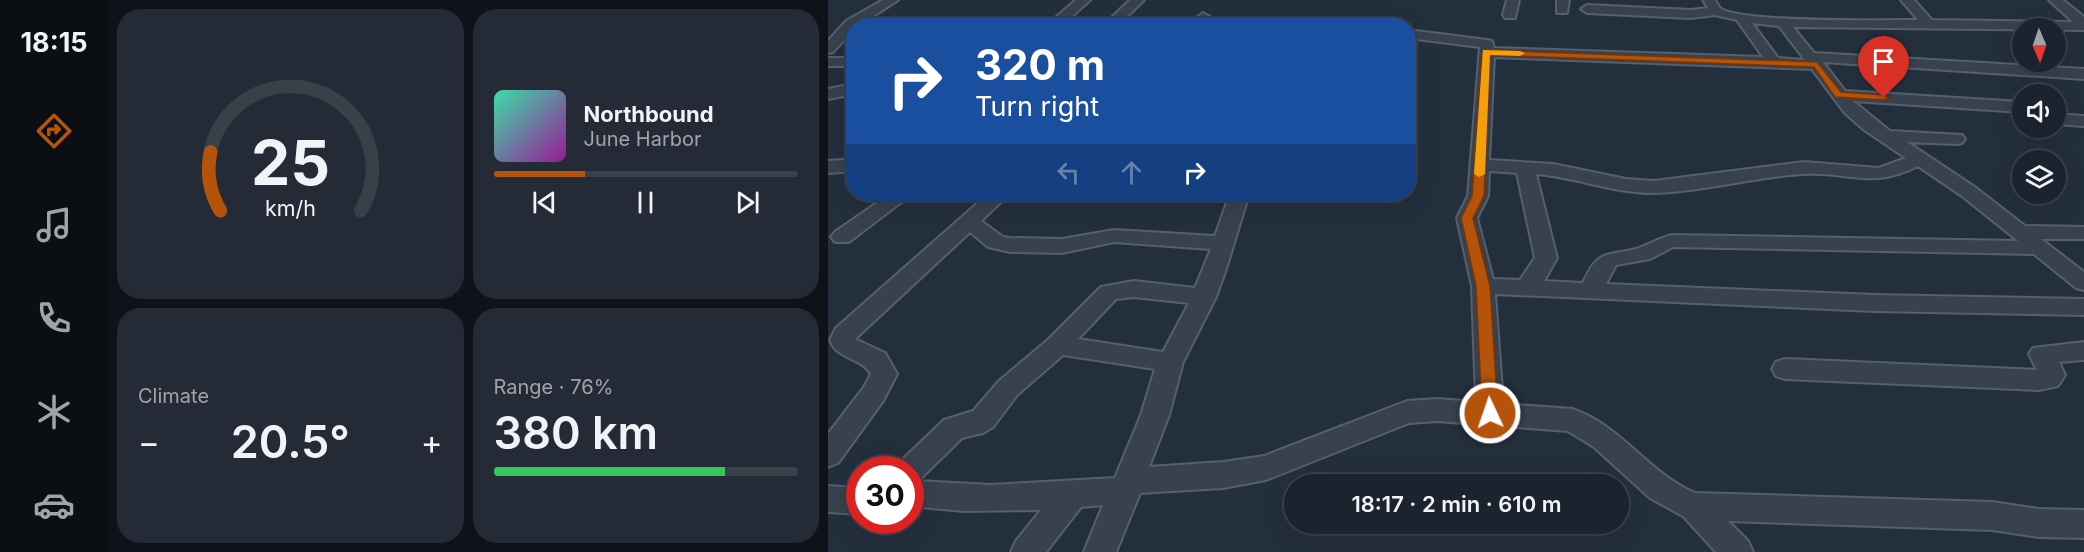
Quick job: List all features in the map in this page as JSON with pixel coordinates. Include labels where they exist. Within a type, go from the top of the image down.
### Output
[{"type":"street","points":[[861,18],[892,0]]},
{"type":"street","points":[[1063,18],[1084,0]]},
{"type":"street","points":[[1118,18],[1138,0]]},
{"type":"street","points":[[1510,15],[1513,0]]},
{"type":"street","points":[[1906,0],[1930,26]]},
{"type":"street","points":[[2055,0],[2084,25]]},
{"type":"street","points":[[1587,9],[1691,14],[1713,5],[1742,18],[1783,23],[1930,26],[2084,25]]},
{"type":"street","points":[[1742,18],[1776,62]]},
{"type":"street","points":[[1783,23],[1843,100],[1885,136],[2021,232],[2084,283]]},
{"type":"street","points":[[829,47],[846,29]]},
{"type":"street","points":[[1416,35],[1486,44],[1480,165],[1476,201],[1467,218],[1483,286],[1490,413]]},
{"type":"street","points":[[1799,42],[1867,45]]},
{"type":"street","points":[[1486,52],[1776,62],[1814,61],[2084,74]]},
{"type":"street","points":[[828,62],[846,62]]},
{"type":"street","points":[[828,94],[846,91]]},
{"type":"street","points":[[1843,100],[2012,106]]},
{"type":"street","points":[[1843,100],[2012,116]]},
{"type":"street","points":[[2066,110],[2084,111]]},
{"type":"street","points":[[2066,120],[2084,121]]},
{"type":"street","points":[[1885,136],[1956,139]]},
{"type":"street","points":[[1480,165],[1568,172],[1626,185],[1654,187],[1796,169],[1879,174],[1894,171],[1919,159]]},
{"type":"street","points":[[828,167],[846,166]]},
{"type":"street","points":[[1525,168],[1546,258],[1543,267],[1526,288]]},
{"type":"street","points":[[842,237],[892,201]]},
{"type":"street","points":[[828,455],[874,394],[884,374],[876,360],[844,345],[842,340],[845,334],[992,201]]},
{"type":"street","points":[[1100,552],[1155,415],[1170,362],[1204,297],[1237,201]]},
{"type":"street","points":[[969,223],[983,230],[996,242],[1010,245],[1062,246],[1114,237],[1223,243]]},
{"type":"street","points":[[2021,232],[2084,233]]},
{"type":"street","points":[[1587,290],[1605,261],[1615,256],[1644,253],[1672,241],[2041,248]]},
{"type":"street","points":[[1546,258],[1587,290]]},
{"type":"street","points":[[1483,286],[1874,303],[2084,307]]},
{"type":"street","points":[[924,457],[954,428],[974,425],[983,419],[1008,388],[1058,345],[1104,295],[1113,290],[1162,291],[1204,297]]},
{"type":"street","points":[[1058,345],[1170,362]]},
{"type":"street","points":[[1785,369],[2040,380],[2049,379],[2052,375],[2042,354],[2084,351]]},
{"type":"street","points":[[924,494],[981,500],[1072,495],[1266,468],[1407,412],[1437,410],[1559,417],[1582,423],[1670,496],[1694,506],[1992,516],[2039,523],[2084,524]]},
{"type":"street","points":[[1027,552],[1072,495]]},
{"type":"street","points":[[828,499],[846,500]]},
{"type":"street","points":[[1694,506],[1737,552]]},
{"type":"slow traffic","points":[[1479,174],[1486,52],[1520,53]]},
{"type":"route","points":[[1490,413],[1483,286],[1467,218],[1478,196],[1486,52],[1817,65],[1838,94],[1884,98]]}]
